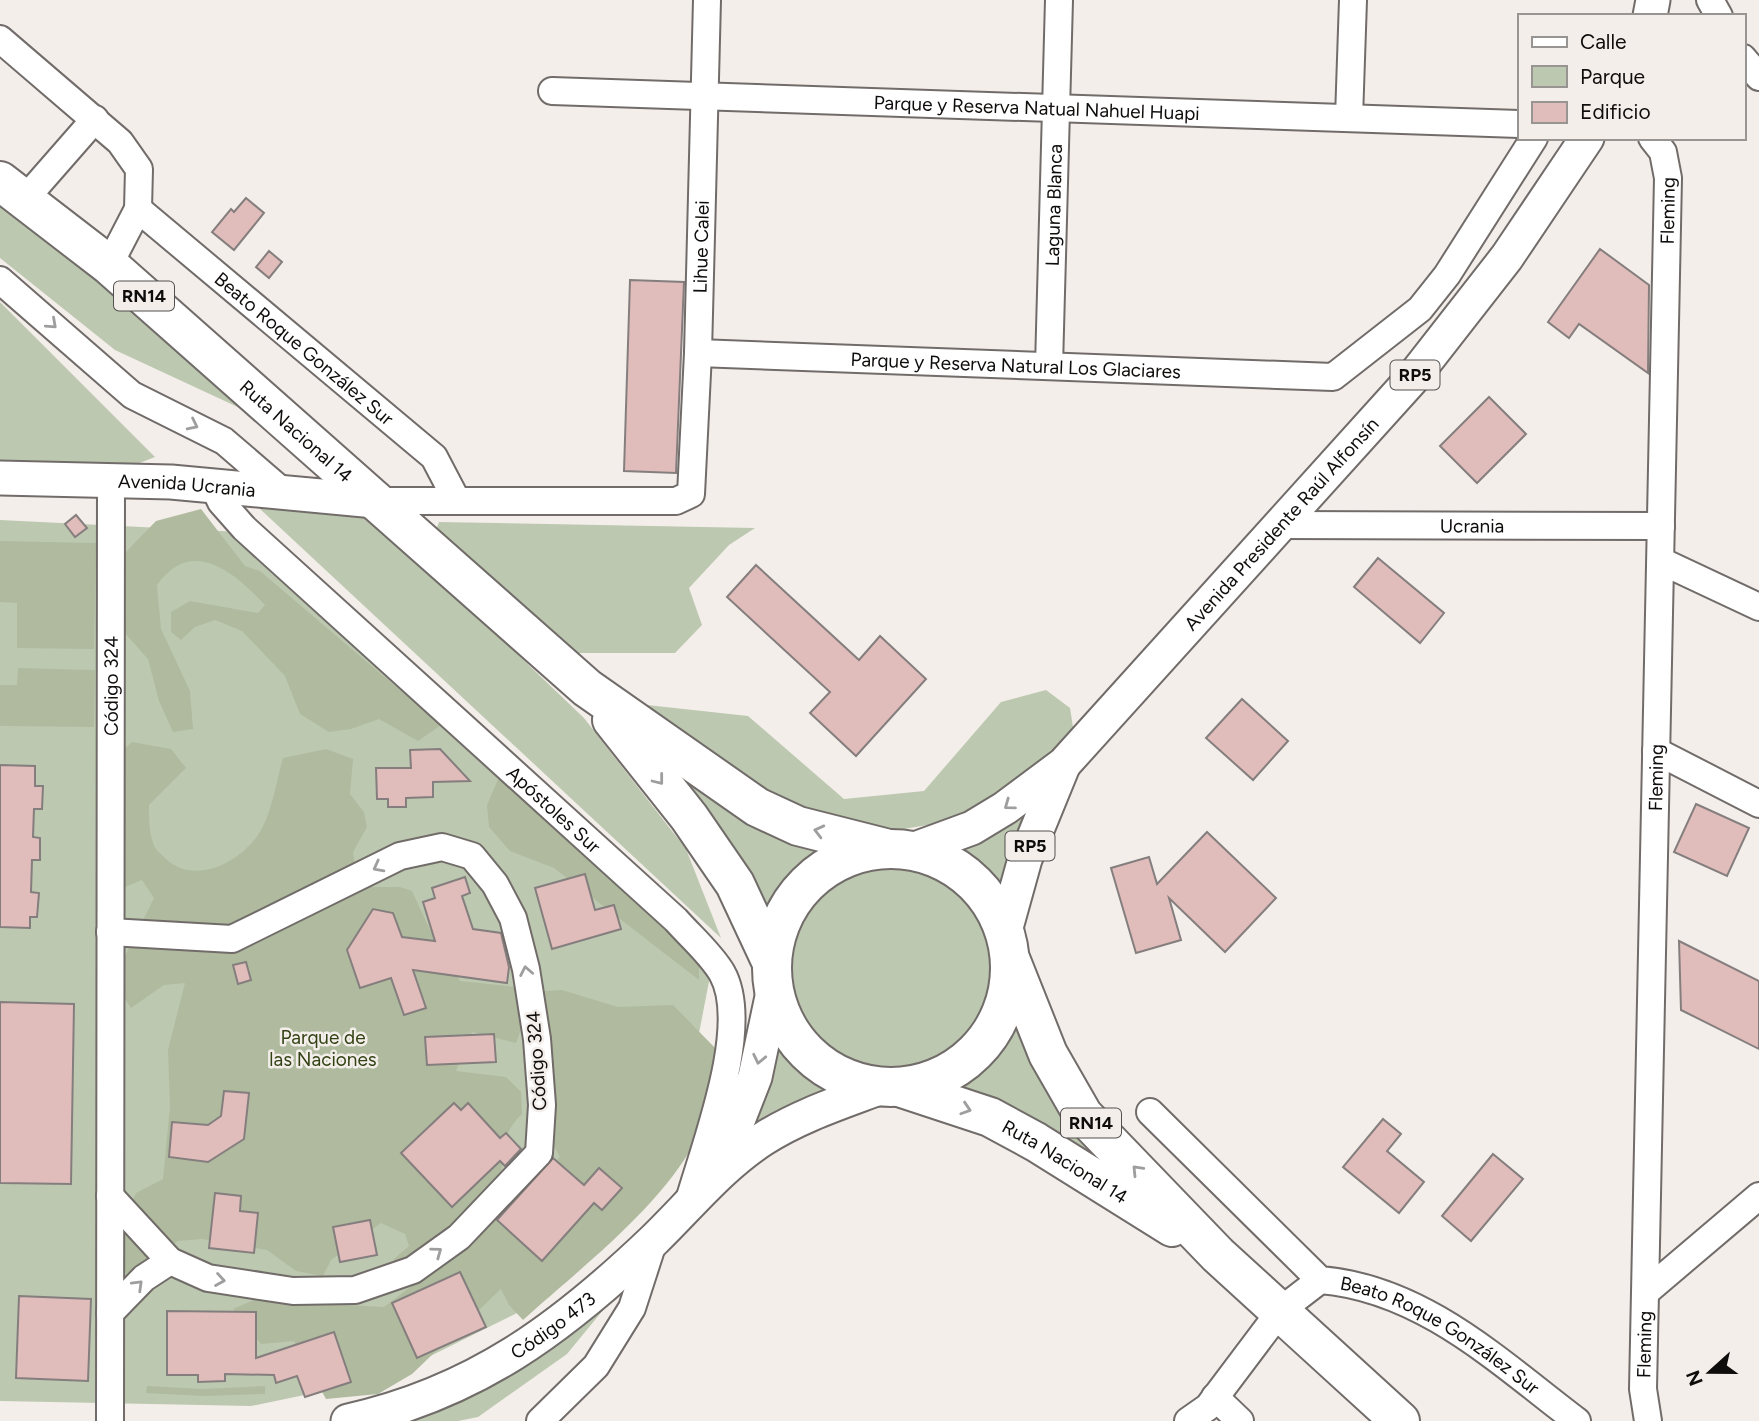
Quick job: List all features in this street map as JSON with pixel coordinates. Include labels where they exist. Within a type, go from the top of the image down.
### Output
[{"type":"highway","name":"Ruta Nacional 14","points":[[13,190],[109,265],[587,688],[757,807],[798,826],[899,849]]},
{"type":"highway","name":"Ruta Nacional 14","points":[[587,688],[689,817],[727,873],[772,977]]},
{"type":"highway","name":"RN14","points":[[899,849],[943,860],[970,878],[991,902],[1007,945],[1007,996],[993,1030],[969,1059],[938,1079],[890,1088],[842,1078],[810,1057],[787,1027],[772,977],[778,927],[795,896],[820,871],[850,854],[899,849]]},
{"type":"highway","name":"Ruta Nacional 14","points":[[1007,945],[1048,1054],[1083,1115],[1218,1255],[1400,1421]]},
{"type":"highway","name":"Ruta Nacional 14","points":[[890,1088],[990,1117],[1037,1142],[1218,1255]]},
{"type":"main road","name":"Avenida Presidente Raúl Alfonsín","points":[[899,849],[972,828],[1005,808],[1064,764],[1283,525],[1419,370],[1507,257],[1586,140]]},
{"type":"main road","name":"Avenida Ucrania","points":[[0,478],[213,485],[375,501]]},
{"type":"main road","name":"Avenida Presidente Raúl Alfonsín","points":[[1007,945],[1025,859],[1064,764]]},
{"type":"main road","points":[[718,1172],[755,1077],[772,977]]},
{"type":"main road","points":[[718,1172],[793,1120],[890,1088]]},
{"type":"main road","name":"Código 473","points":[[348,1421],[437,1395],[493,1367],[543,1337],[654,1240],[718,1172]]},
{"type":"street","name":"Lihue Calei","points":[[456,499],[676,501],[691,494],[698,353],[707,0]]},
{"type":"street","name":"Laguna Blanca","points":[[1049,366],[1059,0]]},
{"type":"street","points":[[1349,118],[1353,0]]},
{"type":"street","points":[[0,39],[120,142],[139,169],[138,209],[109,265]]},
{"type":"street","points":[[1745,60],[1759,77]]},
{"type":"street","name":"Parque y Reserva Natual Nahuel Huapi","points":[[552,91],[1518,124]]},
{"type":"street","points":[[13,190],[95,119]]},
{"type":"street","name":"Parque y Reserva Natural Los Glaciares","points":[[698,353],[1333,377],[1420,309],[1447,275],[1533,140]]},
{"type":"street","name":"Fleming","points":[[1648,1421],[1643,1389],[1668,178],[1663,152],[1654,140]]},
{"type":"street","name":"Beato Roque González Sur","points":[[138,209],[434,457],[456,499]]},
{"type":"street","points":[[0,280],[132,395],[224,441],[281,490]]},
{"type":"street","name":"Código 324","points":[[110,1421],[111,480]]},
{"type":"street","name":"Apóstoles Sur","points":[[213,485],[221,502],[244,528],[676,920],[722,973],[732,1009],[729,1060],[688,1203]]},
{"type":"street","points":[[375,501],[456,499]]},
{"type":"street","name":"Ucrania","points":[[1283,525],[1661,526]]},
{"type":"street","points":[[1661,561],[1759,607]]},
{"type":"street","points":[[1656,751],[1759,804]]},
{"type":"street","name":"Código 324","points":[[110,932],[232,939],[390,860],[442,847],[472,856],[495,884],[513,918],[526,969],[537,1039],[542,1105],[539,1153],[459,1237],[413,1270],[355,1290],[293,1291],[208,1278],[170,1261],[110,1196]]},
{"type":"street","name":"Beato Roque González Sur","points":[[1150,1112],[1320,1280],[1354,1283],[1399,1299],[1426,1313],[1454,1329],[1577,1421]]},
{"type":"street","points":[[1647,1291],[1759,1196]]},
{"type":"street","points":[[540,1421],[596,1366],[632,1308],[654,1240]]},
{"type":"street","points":[[110,1313],[144,1278],[170,1261]]},
{"type":"street","points":[[1188,1421],[1215,1397],[1281,1310],[1320,1280]]},
{"type":"street","points":[[1215,1397],[1240,1421]]},
{"type":"green space","points":[[0,197],[268,421],[115,350],[0,258]]},
{"type":"green space","points":[[0,302],[155,457],[129,467],[0,463]]},
{"type":"green space","points":[[245,495],[373,516],[584,718],[686,849],[721,938]]},
{"type":"green space","points":[[201,509],[245,566],[260,571],[441,725],[418,741],[379,719],[351,729],[329,732],[300,714],[285,676],[242,631],[215,620],[195,627],[181,640],[171,632],[171,612],[190,601],[258,613],[265,605],[226,571],[198,561],[184,563],[170,570],[157,585],[161,629],[190,691],[193,729],[173,732],[159,701],[148,659],[122,630],[123,555],[156,521]]},
{"type":"green space","name":"Parque de las Naciones","points":[[0,520],[242,532],[712,966],[695,1054],[679,1167],[531,1306],[386,1378],[251,1406],[0,1401]]},
{"type":"green space","points":[[439,522],[755,528],[729,545],[689,588],[702,625],[675,653],[566,653],[434,536]]},
{"type":"green space","points":[[0,541],[96,543],[94,649],[17,648],[17,603],[0,602]]},
{"type":"green space","points":[[18,668],[95,670],[94,727],[0,726],[0,685],[17,685]]},
{"type":"green space","points":[[1046,690],[1070,708],[1073,727],[1050,758],[996,796],[946,822],[891,831],[762,797],[646,718],[647,705],[748,716],[844,799],[924,791],[1001,702]]},
{"type":"green space","points":[[639,739],[844,847],[799,878],[763,935]]},
{"type":"green space","points":[[132,742],[171,749],[186,768],[149,805],[150,829],[157,850],[173,865],[199,871],[226,863],[249,846],[258,835],[270,808],[283,758],[326,749],[353,759],[350,794],[364,812],[367,827],[353,852],[358,887],[400,887],[412,891],[430,930],[460,981],[516,987],[521,1022],[516,1043],[472,1032],[456,1071],[506,1077],[521,1092],[522,1114],[506,1140],[500,1174],[496,1183],[478,1203],[402,1265],[393,1260],[409,1246],[405,1234],[381,1223],[331,1260],[323,1276],[296,1271],[267,1250],[202,1239],[178,1241],[126,1274],[118,1230],[136,1193],[163,1179],[170,1107],[168,1050],[185,983],[164,985],[131,1008],[119,990],[122,962],[154,898],[142,880],[118,890],[119,754]]},
{"type":"green space","points":[[500,775],[699,961],[699,980],[554,868],[510,851],[489,827],[487,805]]},
{"type":"green space","points":[[1043,790],[1001,908],[974,866],[933,848]]},
{"type":"green space","points":[[889,864],[929,871],[962,894],[985,927],[992,967],[985,1007],[962,1040],[929,1063],[889,1070],[849,1063],[816,1040],[793,1007],[786,967],[793,927],[816,894],[849,871]]},
{"type":"green space","points":[[562,990],[618,1007],[673,1005],[717,1050],[706,1110],[694,1143],[661,1191],[639,1215],[523,1320],[509,1305],[501,1289],[412,1374],[378,1394],[326,1399],[294,1341],[261,1344],[233,1309],[254,1300],[384,1307],[487,1229],[560,1157],[550,1138],[542,991]]},
{"type":"green space","points":[[1014,994],[1142,1192],[932,1088],[964,1069],[985,1051],[1000,1028]]},
{"type":"green space","points":[[772,1026],[802,1066],[846,1087],[748,1138]]},
{"type":"green space","points":[[613,1298],[567,1354],[478,1417],[458,1421],[392,1421],[453,1401],[556,1346]]},
{"type":"green space","points":[[147,1386],[202,1389],[265,1386],[265,1394],[203,1396],[146,1393]]},
{"type":"building","points":[[246,198],[264,213],[234,250],[212,232],[231,209],[234,212]]},
{"type":"building","points":[[1600,249],[1649,285],[1648,373],[1579,324],[1569,338],[1548,322]]},
{"type":"building","points":[[269,251],[282,262],[269,278],[256,267]]},
{"type":"building","points":[[630,280],[684,282],[676,473],[624,471]]},
{"type":"building","points":[[1489,397],[1526,434],[1477,483],[1440,446]]},
{"type":"building","points":[[76,515],[87,528],[75,537],[65,524]]},
{"type":"building","points":[[1378,558],[1444,613],[1420,643],[1354,587]]},
{"type":"building","points":[[756,565],[859,660],[880,636],[926,679],[856,756],[810,713],[830,692],[727,597]]},
{"type":"building","points":[[1242,699],[1288,741],[1253,780],[1206,738]]},
{"type":"building","points":[[440,749],[470,781],[433,782],[433,797],[406,798],[406,807],[388,807],[388,799],[377,799],[376,768],[411,768],[410,750]]},
{"type":"building","points":[[0,765],[35,766],[35,786],[43,786],[42,809],[34,809],[33,837],[40,838],[40,860],[32,860],[31,892],[39,893],[37,917],[30,917],[30,928],[0,927]]},
{"type":"building","points":[[1696,804],[1749,828],[1727,876],[1674,852]]},
{"type":"building","points":[[1207,832],[1276,898],[1225,952],[1169,898],[1181,940],[1136,953],[1111,868],[1149,857],[1157,884]]},
{"type":"building","points":[[585,874],[595,910],[614,905],[621,929],[552,949],[535,888]]},
{"type":"building","points":[[465,877],[470,893],[462,896],[473,929],[501,933],[509,967],[507,983],[413,970],[426,1008],[404,1015],[391,978],[360,988],[347,950],[373,909],[393,913],[402,937],[435,941],[423,902],[435,898],[432,888]]},
{"type":"building","points":[[1679,941],[1759,981],[1759,1049],[1681,1010]]},
{"type":"building","points":[[246,962],[251,980],[238,984],[233,965]]},
{"type":"building","points":[[0,1002],[74,1004],[71,1184],[0,1183]]},
{"type":"building","points":[[494,1034],[496,1062],[427,1065],[425,1037]]},
{"type":"building","points":[[224,1091],[249,1093],[244,1139],[208,1162],[169,1157],[172,1122],[208,1125],[221,1116]]},
{"type":"building","points":[[454,1103],[461,1110],[468,1103],[500,1138],[506,1133],[521,1149],[505,1166],[500,1161],[452,1207],[401,1153]]},
{"type":"building","points":[[1383,1119],[1401,1134],[1387,1151],[1424,1182],[1399,1213],[1343,1167]]},
{"type":"building","points":[[1493,1154],[1523,1179],[1471,1241],[1442,1216]]},
{"type":"building","points":[[553,1158],[584,1185],[599,1168],[622,1188],[602,1210],[594,1203],[542,1261],[497,1220]]},
{"type":"building","points":[[215,1193],[241,1196],[240,1211],[258,1213],[254,1253],[209,1248]]},
{"type":"building","points":[[370,1220],[377,1255],[340,1262],[333,1227]]},
{"type":"building","points":[[460,1272],[486,1327],[417,1358],[392,1303]]},
{"type":"building","points":[[19,1296],[91,1299],[88,1381],[16,1378]]},
{"type":"building","points":[[167,1311],[256,1312],[256,1358],[334,1332],[351,1382],[305,1397],[297,1376],[276,1383],[274,1375],[225,1374],[225,1381],[198,1382],[198,1375],[167,1375]]}]
